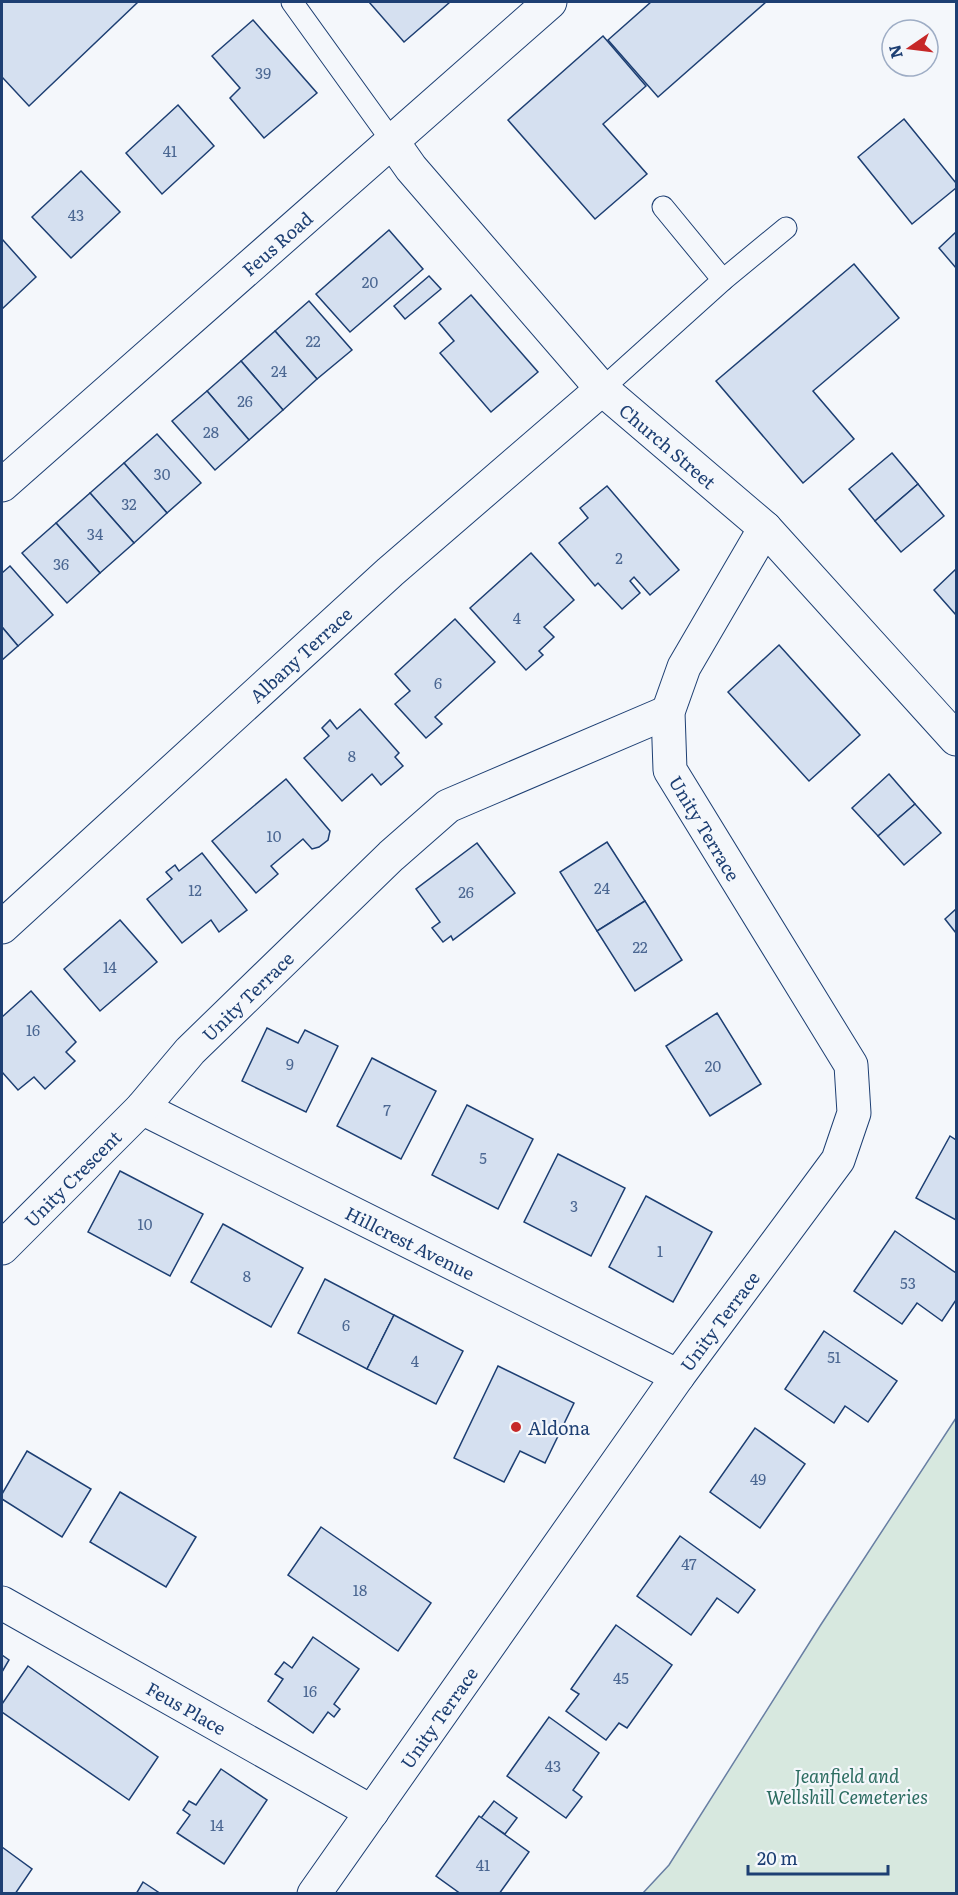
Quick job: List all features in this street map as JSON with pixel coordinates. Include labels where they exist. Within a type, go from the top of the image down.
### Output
[{"type":"street","name":"Feus Road","points":[[2,484],[550,2]]},
{"type":"street","name":"Church Street","points":[[392,141],[411,168],[602,389],[765,528],[957,739]]},
{"type":"street","name":"Albany Terrace","points":[[2,927],[390,572],[602,389]]},
{"type":"street","name":"Unity Terrace","points":[[314,1893],[678,1376],[838,1160],[854,1113],[851,1065],[670,770],[668,712],[684,667],[765,528]]},
{"type":"street","name":"Unity Terrace","points":[[142,1108],[190,1051],[391,856],[448,806],[668,712]]},
{"type":"street","name":"Unity Crescent","points":[[2,1248],[142,1108]]},
{"type":"street","name":"Hillcrest Avenue","points":[[142,1108],[678,1376]]},
{"type":"street","name":"Feus Place","points":[[2,1603],[372,1812]]},
{"type":"lane","points":[[292,2],[392,141]]},
{"type":"lane","points":[[663,207],[723,280]]},
{"type":"lane","points":[[602,389],[723,280],[786,228]]},
{"type":"green space","name":"Jeanfield and Wellshill Cemeteries","points":[[956,1418],[956,1893],[643,1893],[669,1865],[820,1626]]},
{"type":"building","points":[[2,2],[138,2],[29,106],[2,77]]},
{"type":"building","points":[[369,2],[450,2],[404,42]]},
{"type":"building","points":[[651,2],[766,2],[658,97],[608,40]]},
{"type":"building","points":[[253,20],[317,93],[264,138],[230,98],[240,88],[212,56]]},
{"type":"building","points":[[603,36],[646,86],[603,124],[647,174],[595,219],[508,120]]},
{"type":"building","points":[[178,105],[214,146],[162,194],[126,153]]},
{"type":"building","points":[[904,119],[956,183],[956,188],[912,224],[858,157]]},
{"type":"building","points":[[81,171],[120,212],[71,258],[32,217]]},
{"type":"building","points":[[389,230],[423,269],[350,332],[316,294]]},
{"type":"building","points":[[956,232],[956,268],[939,248]]},
{"type":"building","points":[[2,239],[36,277],[2,309]]},
{"type":"building","points":[[854,264],[899,318],[813,391],[854,439],[803,483],[716,381]]},
{"type":"building","points":[[429,276],[441,289],[405,319],[394,306]]},
{"type":"building","points":[[471,295],[538,372],[491,412],[440,353],[454,341],[439,323]]},
{"type":"building","points":[[309,301],[352,350],[317,379],[275,331]]},
{"type":"building","points":[[275,331],[317,379],[283,410],[241,361]]},
{"type":"building","points":[[241,361],[283,410],[249,440],[207,391]]},
{"type":"building","points":[[207,391],[249,440],[215,470],[172,421]]},
{"type":"building","points":[[157,434],[201,483],[167,513],[124,463]]},
{"type":"building","points":[[892,453],[918,484],[875,521],[849,489]]},
{"type":"building","points":[[124,463],[167,513],[134,543],[90,493]]},
{"type":"building","points":[[918,484],[944,516],[901,552],[875,521]]},
{"type":"building","points":[[607,486],[679,570],[650,595],[634,577],[630,581],[640,593],[622,609],[598,583],[595,586],[559,543],[588,518],[580,508]]},
{"type":"building","points":[[90,493],[134,543],[100,573],[56,523]]},
{"type":"building","points":[[56,523],[100,573],[67,603],[22,553]]},
{"type":"building","points":[[531,553],[574,600],[544,627],[554,637],[539,651],[543,655],[526,670],[470,608]]},
{"type":"building","points":[[10,566],[53,615],[18,646],[2,627],[2,573]]},
{"type":"building","points":[[956,569],[956,615],[934,590]]},
{"type":"building","points":[[455,619],[495,662],[435,717],[442,724],[426,738],[395,704],[410,691],[395,674]]},
{"type":"building","points":[[2,627],[18,646],[2,660]]},
{"type":"building","points":[[779,645],[860,735],[809,781],[728,692]]},
{"type":"building","points":[[360,709],[399,753],[395,757],[403,766],[381,785],[372,774],[342,801],[304,758],[329,736],[322,728],[330,720],[337,729]]},
{"type":"building","points":[[889,774],[915,804],[878,836],[852,808]]},
{"type":"building","points":[[286,779],[330,831],[328,840],[312,849],[303,839],[271,866],[278,874],[256,893],[212,841]]},
{"type":"building","points":[[915,804],[941,833],[904,865],[878,836]]},
{"type":"building","points":[[607,842],[645,901],[597,931],[560,872]]},
{"type":"building","points":[[477,843],[515,893],[453,940],[451,936],[443,942],[432,928],[440,922],[416,889]]},
{"type":"building","points":[[202,853],[247,910],[219,932],[211,920],[182,943],[147,899],[172,879],[166,872],[175,865],[179,871]]},
{"type":"building","points":[[645,901],[682,960],[635,991],[597,931]]},
{"type":"building","points":[[956,909],[956,933],[945,919]]},
{"type":"building","points":[[120,920],[157,962],[100,1011],[64,969]]},
{"type":"building","points":[[31,991],[76,1042],[66,1052],[75,1061],[45,1089],[34,1077],[18,1090],[2,1072],[2,1017]]},
{"type":"building","points":[[717,1013],[761,1084],[710,1116],[666,1046]]},
{"type":"building","points":[[267,1028],[298,1043],[305,1030],[338,1046],[306,1112],[242,1081]]},
{"type":"building","points":[[372,1058],[436,1091],[401,1159],[337,1126]]},
{"type":"building","points":[[467,1105],[533,1139],[498,1209],[432,1175]]},
{"type":"building","points":[[950,1136],[956,1140],[956,1220],[916,1198]]},
{"type":"building","points":[[558,1154],[625,1188],[591,1256],[524,1222]]},
{"type":"building","points":[[120,1171],[203,1214],[170,1276],[88,1232]]},
{"type":"building","points":[[646,1196],[712,1232],[673,1302],[609,1267]]},
{"type":"building","points":[[223,1224],[303,1268],[271,1327],[191,1282]]},
{"type":"building","points":[[895,1231],[956,1273],[956,1300],[942,1321],[917,1303],[902,1324],[854,1291]]},
{"type":"building","points":[[325,1279],[394,1315],[367,1369],[298,1333]]},
{"type":"building","points":[[394,1315],[463,1351],[436,1404],[367,1369]]},
{"type":"building","points":[[824,1331],[897,1381],[868,1422],[845,1406],[834,1423],[785,1389]]},
{"type":"building","name":"Aldona","points":[[498,1366],[574,1403],[545,1463],[520,1451],[504,1482],[454,1458]]},
{"type":"building","points":[[755,1428],[805,1464],[760,1528],[710,1492]]},
{"type":"building","points":[[27,1451],[91,1489],[62,1537],[2,1499],[2,1494]]},
{"type":"building","points":[[120,1492],[196,1537],[166,1587],[90,1542]]},
{"type":"building","points":[[321,1527],[431,1603],[398,1651],[288,1575]]},
{"type":"building","points":[[680,1536],[755,1590],[738,1613],[717,1598],[691,1635],[637,1596]]},
{"type":"building","points":[[616,1625],[672,1665],[627,1728],[619,1723],[606,1740],[566,1711],[579,1694],[571,1689]]},
{"type":"building","points":[[313,1637],[359,1669],[334,1704],[340,1709],[334,1717],[328,1712],[313,1733],[268,1701],[283,1679],[275,1674],[284,1662],[292,1668]]},
{"type":"building","points":[[2,1655],[9,1660],[2,1672]]},
{"type":"building","points":[[28,1666],[158,1757],[129,1800],[2,1712],[2,1704]]},
{"type":"building","points":[[549,1717],[599,1753],[573,1790],[582,1797],[566,1818],[507,1776]]},
{"type":"building","points":[[221,1769],[267,1800],[224,1864],[177,1833],[190,1815],[183,1810],[189,1801],[196,1805]]},
{"type":"building","points":[[494,1801],[517,1818],[505,1834],[481,1818]]},
{"type":"building","points":[[479,1816],[529,1852],[499,1894],[461,1894],[436,1876]]},
{"type":"building","points":[[2,1847],[32,1869],[15,1894],[2,1894]]},
{"type":"building","points":[[143,1882],[161,1894],[136,1894]]},
{"type":"place","name":"Aldona","points":[[516,1427]]}]
